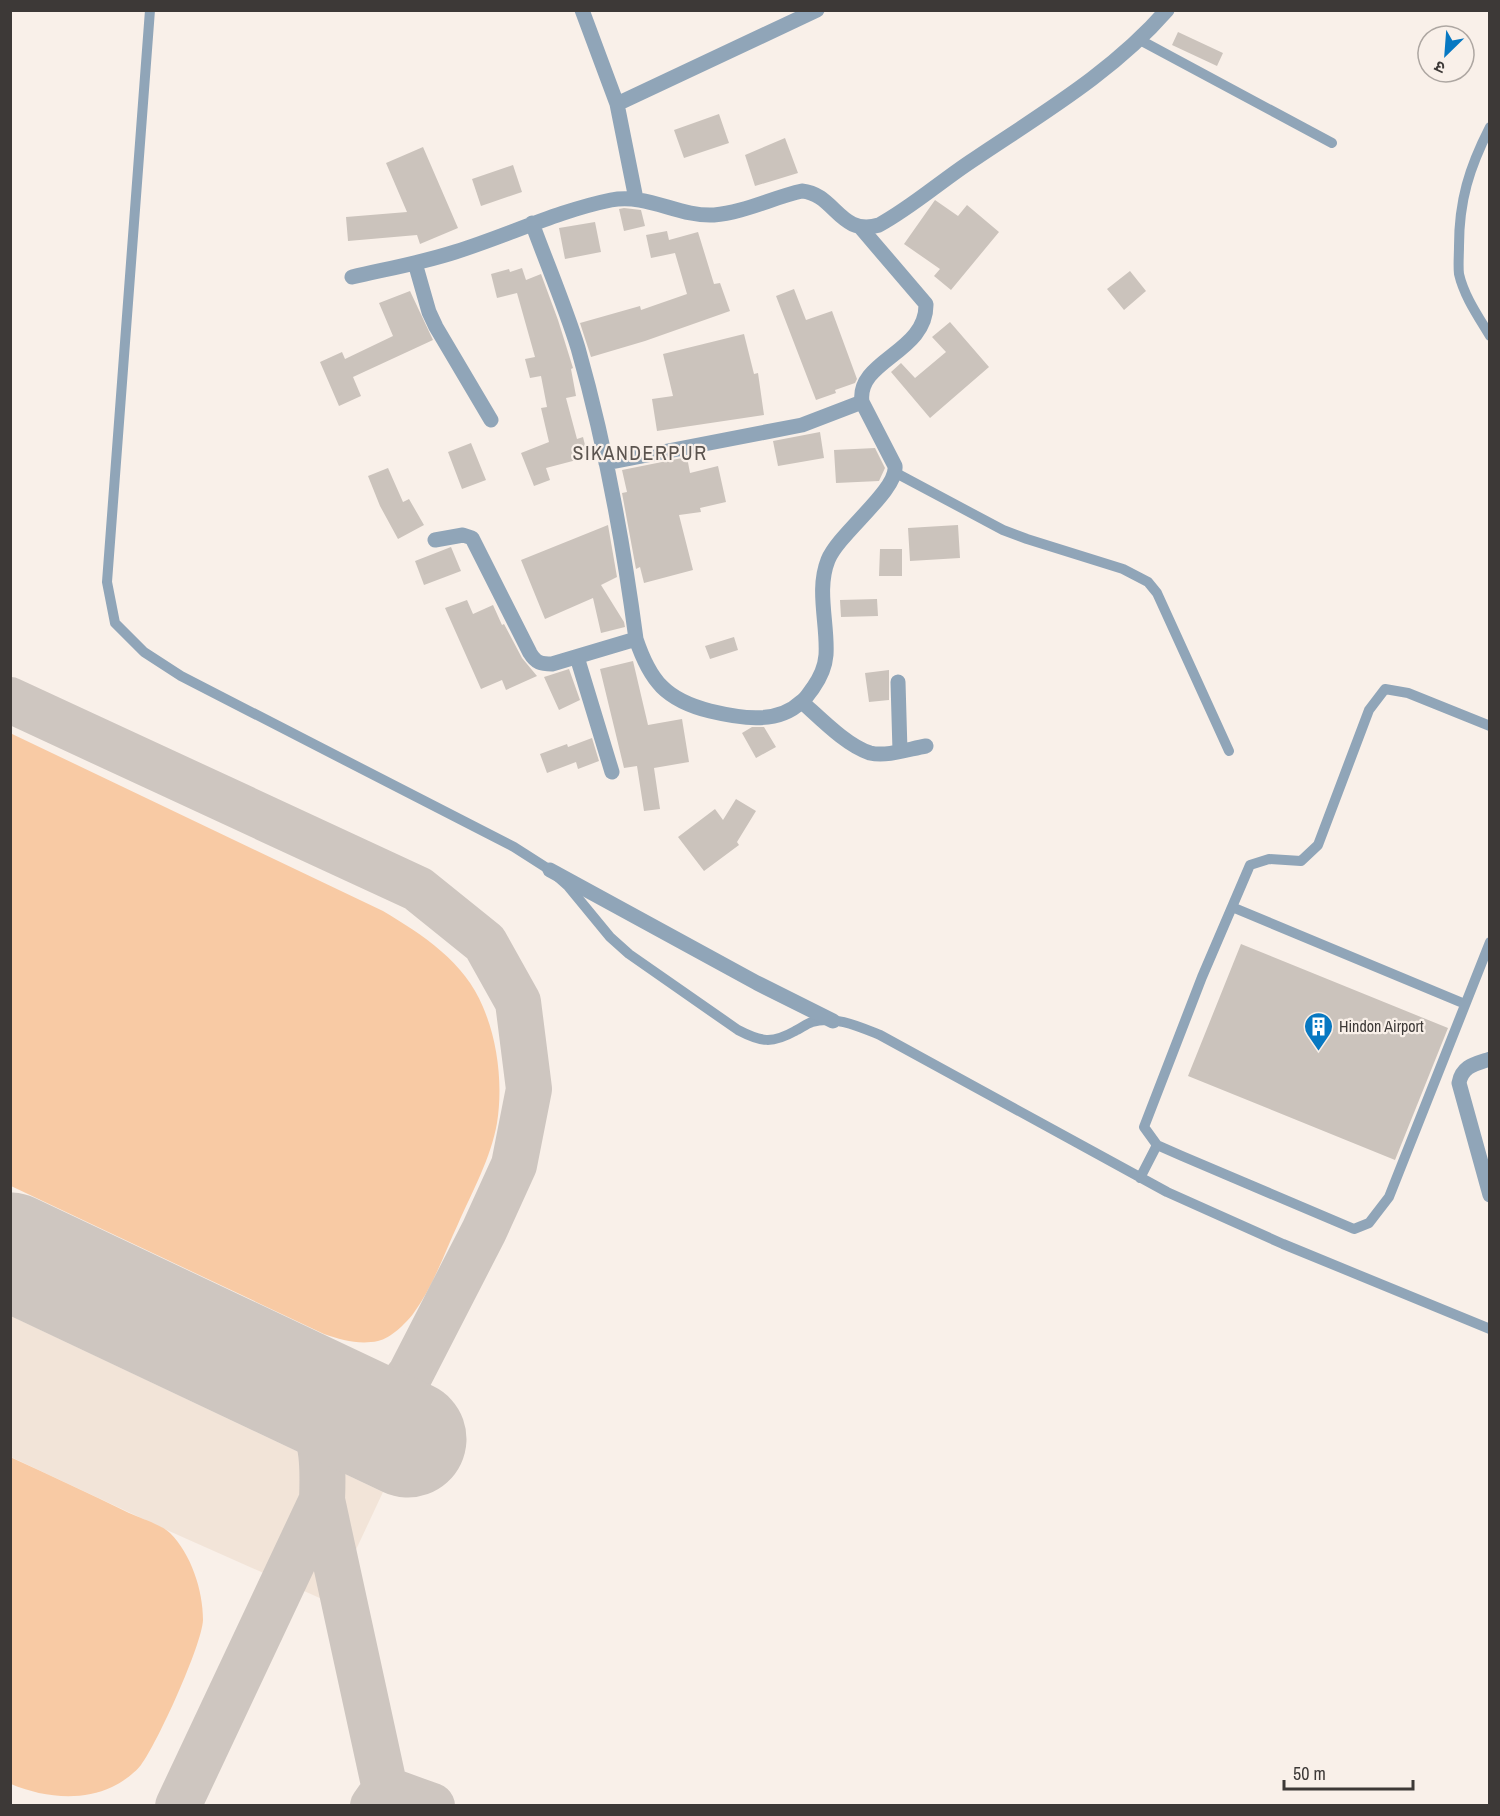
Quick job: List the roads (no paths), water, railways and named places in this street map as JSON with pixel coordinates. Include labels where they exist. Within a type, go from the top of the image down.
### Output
[{"type":"street","points":[[582,10],[617,104],[636,199]]},
{"type":"street","points":[[617,104],[789,16],[817,10]]},
{"type":"street","points":[[861,228],[879,225],[889,220],[970,162],[1072,94],[1121,57],[1167,10]]},
{"type":"street","points":[[352,277],[457,252],[532,223],[611,200],[636,199],[699,214],[713,215],[729,213],[788,194],[802,191],[812,192],[847,222],[861,228],[919,294],[926,304],[926,314],[923,325],[916,336],[864,381],[860,391],[862,402],[895,466],[896,474],[889,486],[828,558],[823,576],[826,655],[824,669],[802,702],[788,711],[771,717],[730,715],[688,704],[676,699],[655,680],[642,656],[636,639],[606,464],[577,345],[532,223]]},
{"type":"street","points":[[415,263],[429,312],[436,327],[491,420]]},
{"type":"street","points":[[606,464],[802,425],[862,402]]},
{"type":"street","points":[[435,540],[463,535],[472,538],[535,660],[542,664],[552,664],[636,639]]},
{"type":"street","points":[[577,657],[612,772]]},
{"type":"street","points":[[898,682],[900,751]]},
{"type":"street","points":[[802,702],[855,746],[871,753],[885,754],[926,746]]},
{"type":"street","points":[[550,870],[757,983],[833,1021]]},
{"type":"street","points":[[1490,1059],[1466,1067],[1459,1083],[1490,1195]]},
{"type":"lane","points":[[150,10],[107,582],[115,623],[144,652],[181,676],[514,847],[550,870],[568,886],[610,937],[629,954],[738,1030],[755,1039],[771,1041],[785,1037],[813,1022],[833,1021],[854,1025],[880,1035],[1167,1192],[1283,1244],[1490,1329]]},
{"type":"lane","points":[[1140,40],[1332,143]]},
{"type":"lane","points":[[1490,128],[1467,176],[1461,206],[1459,236],[1459,273],[1469,301],[1490,336]]},
{"type":"lane","points":[[896,474],[1003,530],[1124,569],[1148,582],[1157,592],[1229,750]]},
{"type":"lane","points":[[1490,726],[1408,693],[1385,689],[1369,710],[1318,846],[1301,861],[1269,859],[1250,865],[1202,977],[1144,1127],[1157,1145],[1354,1229],[1369,1223],[1389,1197],[1490,942]]},
{"type":"lane","points":[[1232,907],[1465,1004]]},
{"type":"lane","points":[[1140,1178],[1157,1145]]},
{"type":"place","name":"Hindon Airport","points":[[1318,1052]]},
{"type":"district","name":"SIKANDERPUR","points":[[640,452]]}]
